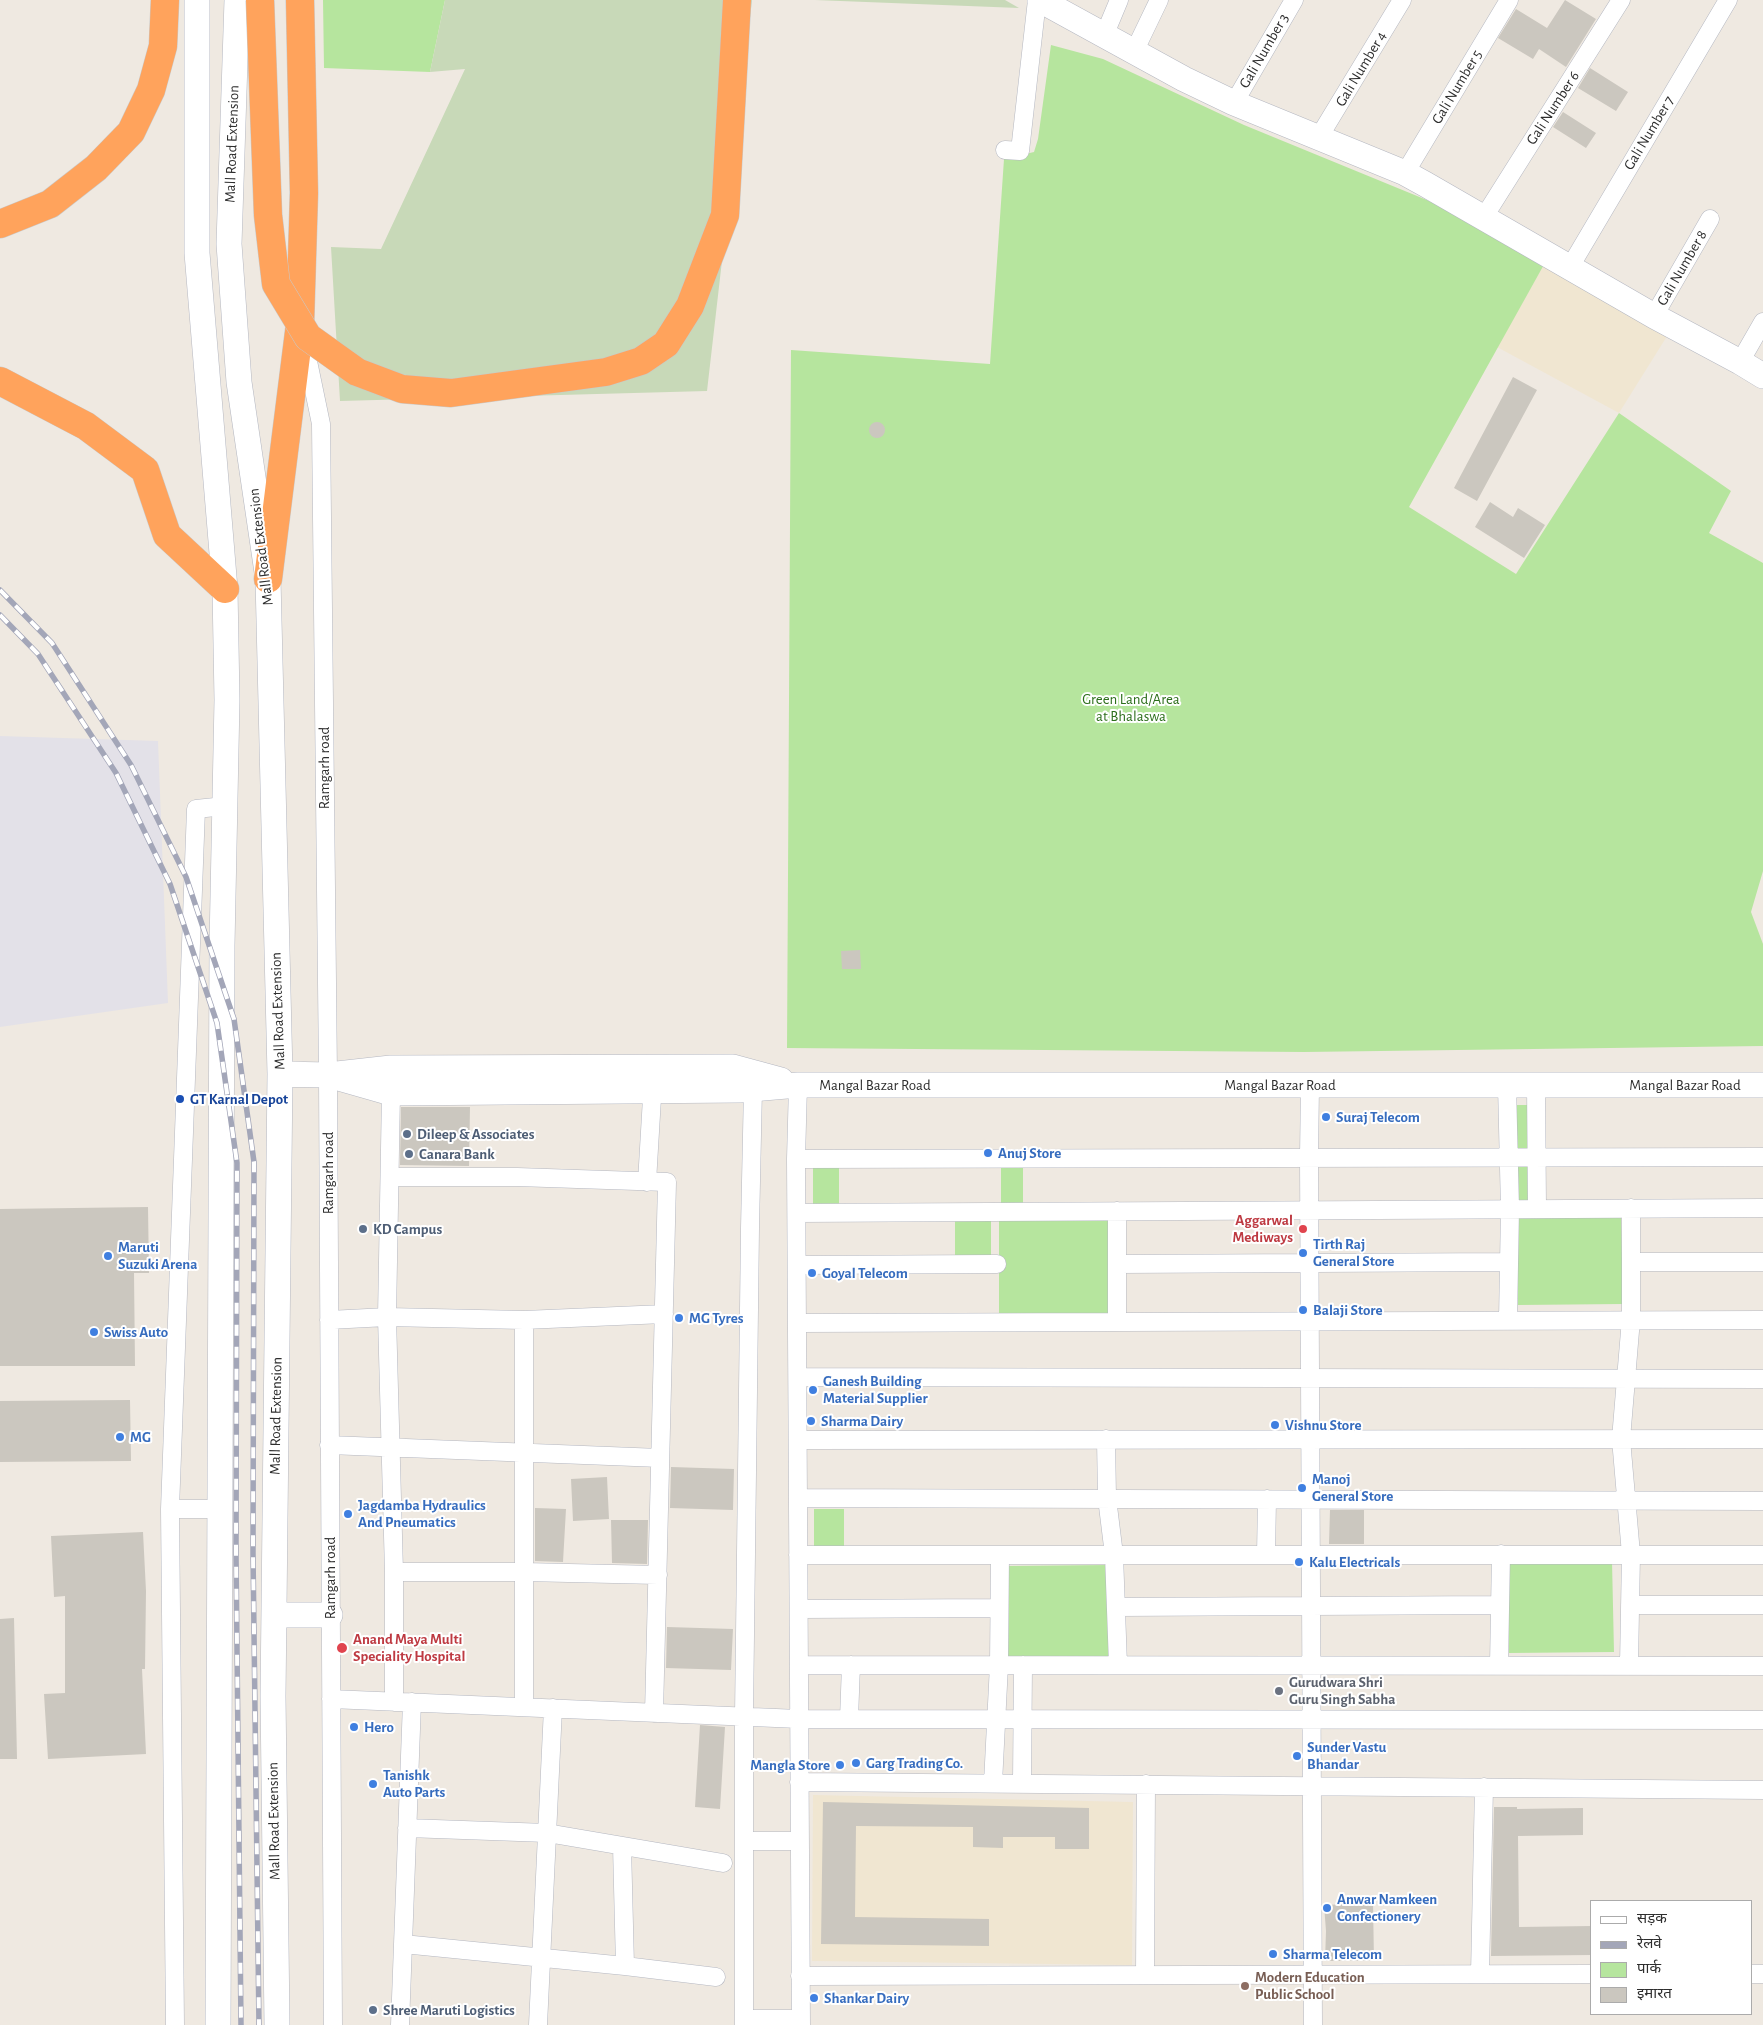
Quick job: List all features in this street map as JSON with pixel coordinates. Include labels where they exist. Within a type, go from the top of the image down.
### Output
[{"type":"highway","points":[[0,224],[50,204],[96,168],[131,132],[151,90],[163,46],[165,0]]},
{"type":"highway","points":[[260,0],[268,215],[276,284],[308,337],[357,372],[402,389],[451,393],[606,372],[641,361],[666,344],[690,306],[725,215],[737,0]]},
{"type":"highway","points":[[268,579],[300,324],[304,193],[300,0]]},
{"type":"highway","points":[[0,381],[86,426],[145,470],[167,535],[226,589]]},
{"type":"main road","points":[[197,0],[197,253],[226,589],[227,700],[222,945],[218,2025]]},
{"type":"main road","name":"Mall Road Extension","points":[[237,0],[229,244],[239,382],[268,579],[280,1074],[274,1615],[276,2025]]},
{"type":"main road","points":[[1039,0],[1134,52],[1234,103],[1405,174],[1763,376]]},
{"type":"main road","points":[[328,1075],[391,1093],[653,1079],[733,1067],[798,1085]]},
{"type":"main road","points":[[280,1074],[328,1075],[391,1068],[653,1079],[740,1090],[798,1085]]},
{"type":"main road","name":"Mangal Bazar Road","points":[[798,1085],[1763,1085]]},
{"type":"main road","points":[[274,1615],[330,1614]]},
{"type":"street","points":[[301,48],[310,0]]},
{"type":"street","points":[[1005,150],[1020,151],[1039,0]]},
{"type":"street","points":[[1104,36],[1119,0]]},
{"type":"street","points":[[1134,52],[1159,0]]},
{"type":"street","name":"Gali Number 3","points":[[1234,103],[1294,0]]},
{"type":"street","name":"Gali Number 4","points":[[1319,137],[1402,0]]},
{"type":"street","name":"Gali Number 5","points":[[1405,174],[1509,0]]},
{"type":"street","name":"Gali Number 6","points":[[1484,217],[1621,0]]},
{"type":"street","name":"Gali Number 7","points":[[1570,267],[1728,0]]},
{"type":"street","name":"Gali Number 8","points":[[1654,316],[1710,220]]},
{"type":"street","points":[[1740,362],[1763,322]]},
{"type":"street","name":"Ramgarh road","points":[[300,324],[321,424],[328,1075],[333,2025]]},
{"type":"street","points":[[175,2025],[170,1509],[196,809],[225,806]]},
{"type":"street","points":[[647,1182],[653,1079]]},
{"type":"street","points":[[753,1088],[744,1716],[744,2022],[801,2022],[796,1159],[798,1085]]},
{"type":"street","points":[[1310,1085],[1309,1263],[1313,2025]]},
{"type":"street","points":[[1507,1085],[1510,1209],[1508,1320]]},
{"type":"street","points":[[1536,1085],[1537,1208]]},
{"type":"street","points":[[391,1093],[387,1317],[394,1572],[403,1702],[407,1828],[400,2025]]},
{"type":"street","points":[[796,1159],[1763,1157]]},
{"type":"street","points":[[390,1177],[517,1177],[666,1182],[654,1713]]},
{"type":"street","points":[[1629,1665],[1631,1554],[1621,1439],[1631,1319],[1631,1208]]},
{"type":"street","points":[[797,1213],[1763,1208]]},
{"type":"street","points":[[1117,1211],[1117,1321]]},
{"type":"street","points":[[1117,1264],[1509,1262]]},
{"type":"street","points":[[1631,1262],[1763,1262]]},
{"type":"street","points":[[797,1265],[997,1264]]},
{"type":"street","points":[[329,1320],[387,1317],[524,1320],[664,1314]]},
{"type":"street","points":[[524,1320],[524,1707]]},
{"type":"street","points":[[797,1322],[1763,1320]]},
{"type":"street","points":[[798,1377],[1763,1379]]},
{"type":"street","points":[[1106,1439],[1108,1498],[1114,1555],[1118,1665]]},
{"type":"street","points":[[798,1440],[1763,1439]]},
{"type":"street","points":[[329,1445],[660,1458]]},
{"type":"street","points":[[798,1498],[1763,1501]]},
{"type":"street","points":[[1266,1555],[1267,1499]]},
{"type":"street","points":[[170,1509],[220,1509]]},
{"type":"street","points":[[1499,1665],[1500,1554]]},
{"type":"street","points":[[798,1555],[1763,1555]]},
{"type":"street","points":[[993,1783],[999,1665],[1000,1555]]},
{"type":"street","points":[[394,1572],[658,1575]]},
{"type":"street","points":[[1630,1604],[1763,1605]]},
{"type":"street","points":[[1116,1607],[1500,1605]]},
{"type":"street","points":[[799,1609],[999,1608]]},
{"type":"street","points":[[799,1665],[1763,1666]]},
{"type":"street","points":[[849,1719],[851,1665]]},
{"type":"street","points":[[1022,1783],[1023,1665]]},
{"type":"street","points":[[331,1699],[799,1719],[1312,1718],[1763,1720]]},
{"type":"street","points":[[538,2025],[553,1708]]},
{"type":"street","points":[[799,1782],[1763,1790]]},
{"type":"street","points":[[1145,1975],[1146,1784]]},
{"type":"street","points":[[1480,1974],[1484,1787]]},
{"type":"street","points":[[407,1828],[547,1833],[723,1863]]},
{"type":"street","points":[[744,1841],[800,1841]]},
{"type":"street","points":[[622,1846],[625,1966]]},
{"type":"street","points":[[402,1944],[625,1966],[716,1978]]},
{"type":"street","points":[[800,1976],[1590,1974]]},
{"type":"shaded area","points":[[1546,261],[1669,333],[1619,413],[1497,347]]},
{"type":"shaded area","points":[[0,736],[158,741],[168,1003],[0,1027]]},
{"type":"shaded area","points":[[813,1795],[1133,1802],[1132,1965],[812,1961]]},
{"type":"green space","points":[[323,0],[445,0],[430,72],[324,68]]},
{"type":"green space","points":[[445,0],[752,0],[707,391],[340,401],[331,247],[381,249],[465,69],[430,72]]},
{"type":"green space","points":[[815,0],[1005,0],[1019,8]]},
{"type":"green space","name":"Green Land/Area at Bhalaswa","points":[[1051,45],[1103,59],[1244,125],[1478,221],[1546,261],[1409,507],[1516,574],[1619,413],[1731,491],[1709,533],[1763,563],[1763,871],[1751,912],[1763,944],[1763,1046],[1304,1052],[787,1048],[791,350],[990,364],[1004,159],[1034,152],[1038,139]]},
{"type":"green space","points":[[1511,1105],[1532,1105],[1534,1203],[1513,1204]]},
{"type":"green space","points":[[1001,1165],[1023,1165],[1023,1208],[1001,1207]]},
{"type":"green space","points":[[813,1168],[839,1168],[839,1208],[813,1208]]},
{"type":"green space","points":[[1517,1214],[1621,1214],[1623,1304],[1518,1305]]},
{"type":"green space","points":[[999,1217],[1110,1219],[1112,1315],[999,1315]]},
{"type":"green space","points":[[955,1219],[991,1220],[991,1258],[955,1258]]},
{"type":"green space","points":[[814,1509],[844,1509],[844,1550],[814,1549]]},
{"type":"green space","points":[[1612,1561],[1614,1652],[1509,1653],[1508,1562]]},
{"type":"green space","points":[[1110,1565],[1111,1656],[1007,1656],[1006,1566]]},
{"type":"building","points":[[1565,0],[1596,19],[1566,67],[1539,49],[1533,59],[1498,38],[1516,9],[1547,28]]},
{"type":"building","points":[[1590,68],[1628,92],[1616,111],[1578,88]]},
{"type":"building","points":[[1563,112],[1596,133],[1586,148],[1553,127]]},
{"type":"building","points":[[1513,377],[1537,390],[1477,501],[1454,488]]},
{"type":"building","points":[[877,422],[883,424],[885,430],[883,436],[877,438],[871,436],[869,430],[871,424]]},
{"type":"building","points":[[1490,502],[1513,517],[1518,508],[1545,525],[1524,558],[1475,527]]},
{"type":"building","points":[[860,950],[861,969],[842,969],[841,951]]},
{"type":"building","points":[[401,1107],[470,1107],[469,1166],[400,1165]]},
{"type":"building","points":[[148,1207],[149,1273],[134,1273],[135,1366],[0,1366],[0,1209]]},
{"type":"building","points":[[130,1400],[131,1461],[0,1462],[0,1401]]},
{"type":"building","points":[[671,1467],[734,1469],[733,1510],[670,1508]]},
{"type":"building","points":[[607,1477],[609,1519],[573,1521],[571,1479]]},
{"type":"building","points":[[535,1508],[566,1509],[563,1562],[535,1561]]},
{"type":"building","points":[[1330,1510],[1364,1510],[1364,1544],[1329,1544]]},
{"type":"building","points":[[611,1520],[648,1520],[647,1564],[612,1563]]},
{"type":"building","points":[[143,1532],[146,1591],[145,1669],[142,1669],[146,1754],[48,1759],[44,1694],[65,1693],[65,1596],[54,1597],[51,1536]]},
{"type":"building","points":[[14,1618],[17,1759],[0,1759],[0,1619]]},
{"type":"building","points":[[667,1627],[733,1629],[731,1670],[666,1668]]},
{"type":"building","points":[[700,1725],[725,1727],[720,1809],[695,1807]]},
{"type":"building","points":[[823,1802],[1089,1808],[1089,1849],[1055,1849],[1055,1837],[1003,1837],[1003,1848],[973,1847],[973,1827],[856,1826],[855,1917],[989,1919],[989,1946],[821,1944]]},
{"type":"building","points":[[1494,1807],[1517,1807],[1517,1809],[1583,1808],[1583,1835],[1518,1836],[1519,1927],[1590,1926],[1590,1955],[1491,1956]]},
{"type":"building","points":[[1373,1903],[1374,1961],[1325,1961],[1326,1931],[1324,1905]]},
{"type":"railway","points":[[0,590],[52,643],[131,765],[186,877],[234,1019],[254,1162],[253,1553],[259,2025]]},
{"type":"railway","points":[[0,615],[38,654],[116,773],[170,884],[217,1023],[237,1163],[236,1553],[241,2025]]},
{"type":"place","name":"GT Karnal Depot","points":[[180,1099]]},
{"type":"place","name":"Suraj Telecom","points":[[1326,1117]]},
{"type":"place","name":"Dileep & Associates","points":[[407,1134]]},
{"type":"place","name":"Anuj Store","points":[[988,1153]]},
{"type":"place","name":"Canara Bank","points":[[409,1154]]},
{"type":"place","name":"KD Campus","points":[[363,1229]]},
{"type":"place","name":"Aggarwal Mediways","points":[[1303,1229]]},
{"type":"place","name":"Tirth Raj General Store","points":[[1303,1253]]},
{"type":"place","name":"Maruti Suzuki Arena","points":[[108,1256]]},
{"type":"place","name":"Goyal Telecom","points":[[812,1273]]},
{"type":"place","name":"Balaji Store","points":[[1303,1310]]},
{"type":"place","name":"MG Tyres","points":[[679,1318]]},
{"type":"place","name":"Swiss Auto","points":[[94,1332]]},
{"type":"place","name":"Ganesh Building Material Supplier","points":[[813,1390]]},
{"type":"place","name":"Sharma Dairy","points":[[811,1421]]},
{"type":"place","name":"Vishnu Store","points":[[1275,1425]]},
{"type":"place","name":"MG","points":[[120,1437]]},
{"type":"place","name":"Manoj General Store","points":[[1302,1488]]},
{"type":"place","name":"Jagdamba Hydraulics And Pneumatics","points":[[348,1514]]},
{"type":"place","name":"Kalu Electricals","points":[[1299,1562]]},
{"type":"place","name":"Anand Maya Multi Speciality Hospital","points":[[342,1648]]},
{"type":"place","name":"Gurudwara Shri Guru Singh Sabha","points":[[1279,1691]]},
{"type":"place","name":"Hero","points":[[354,1727]]},
{"type":"place","name":"Sunder Vastu Bhandar","points":[[1297,1756]]},
{"type":"place","name":"Garg Trading Co.","points":[[856,1763]]},
{"type":"place","name":"Mangla Store","points":[[840,1765]]},
{"type":"place","name":"Tanishk Auto Parts","points":[[373,1784]]},
{"type":"place","name":"Anwar Namkeen Confectionery","points":[[1327,1908]]},
{"type":"place","name":"Sharma Telecom","points":[[1273,1954]]},
{"type":"place","name":"Modern Education Public School","points":[[1245,1986]]},
{"type":"place","name":"Shankar Dairy","points":[[814,1998]]},
{"type":"place","name":"Shree Maruti Logistics","points":[[373,2010]]}]
